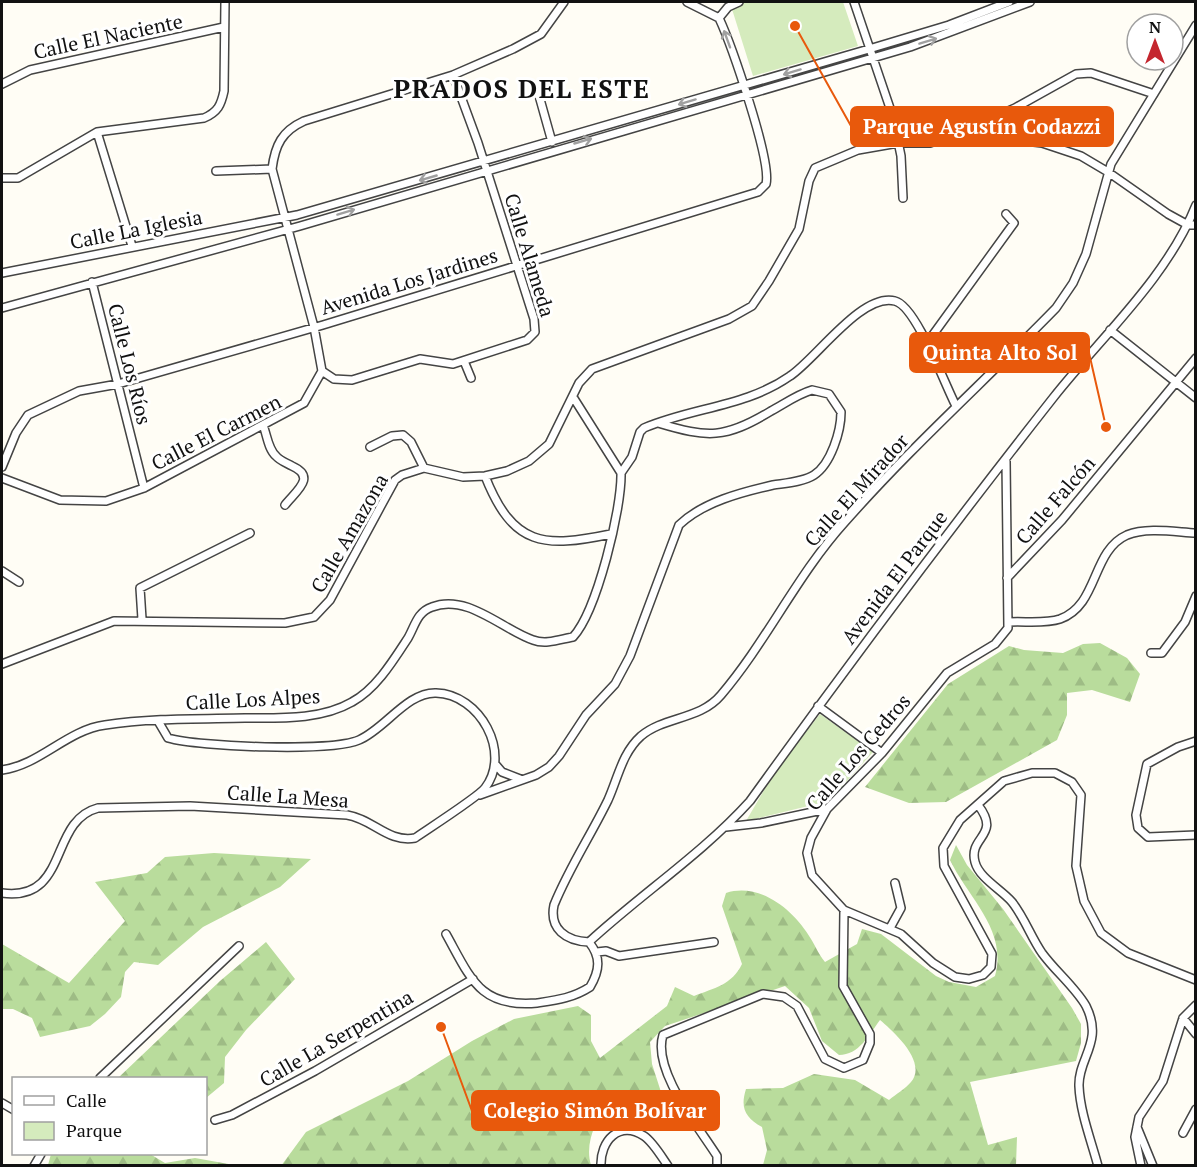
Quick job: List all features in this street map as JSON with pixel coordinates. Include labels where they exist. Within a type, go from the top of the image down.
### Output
[{"type":"street","points":[[2,178],[18,178],[97,132],[204,118],[214,114],[221,105],[224,91],[225,2]]},
{"type":"street","points":[[322,371],[314,327],[290,228],[272,169],[278,142],[294,126],[453,75],[531,40],[554,19],[564,2]]},
{"type":"street","points":[[687,2],[719,18],[746,94]]},
{"type":"street","points":[[719,18],[728,7],[739,2]]},
{"type":"street","points":[[854,2],[893,117],[901,156],[903,198]]},
{"type":"street","points":[[2,309],[290,228],[485,166],[746,94],[870,53],[1009,2]]},
{"type":"street","points":[[485,166],[552,142],[743,86],[941,37],[1030,2]]},
{"type":"street","name":"Calle El Mirador","points":[[589,942],[577,942],[562,934],[554,921],[554,905],[608,799],[623,760],[632,745],[652,728],[707,708],[718,699],[745,666],[800,580],[844,522],[956,406],[1036,328],[1065,295],[1086,254],[1108,172],[1196,25]]},
{"type":"street","name":"Calle El Naciente","points":[[2,84],[30,70],[224,27]]},
{"type":"street","points":[[370,447],[392,436],[403,435],[411,441],[424,468],[463,477],[485,476],[517,467],[541,452],[554,436],[585,375],[602,364],[742,314],[760,295],[799,229],[809,181],[815,168],[858,150],[898,143],[930,143],[1015,108],[1076,74],[1091,74],[1154,94]]},
{"type":"street","name":"Calle Alameda","points":[[322,371],[334,379],[352,380],[420,359],[444,364],[465,362],[532,338],[536,326],[534,319],[453,75]]},
{"type":"street","points":[[538,92],[552,142]]},
{"type":"street","name":"Avenida Los Jardines","points":[[2,467],[16,433],[36,409],[79,391],[118,384],[314,327],[720,205],[762,189],[767,179],[766,166],[746,94]]},
{"type":"street","points":[[97,132],[132,246]]},
{"type":"street","points":[[957,133],[1054,146],[1081,156],[1192,225]]},
{"type":"street","name":"Calle La Iglesia","points":[[2,273],[286,217],[485,166]]},
{"type":"street","points":[[216,171],[272,169]]},
{"type":"street","name":"Avenida El Parque","points":[[589,942],[641,895],[726,827],[750,801],[818,706],[1053,398],[1174,250],[1192,225],[1196,206]]},
{"type":"street","points":[[927,343],[1014,223],[1006,214]]},
{"type":"street","name":"Calle Los Ríos","points":[[93,282],[144,488]]},
{"type":"street","points":[[573,397],[621,473],[632,458],[640,432],[700,408],[736,403],[772,387],[791,376],[862,309],[880,302],[894,300],[904,305],[927,343],[956,406]]},
{"type":"street","points":[[1110,330],[1196,398]]},
{"type":"street","name":"Calle Falcón","points":[[1007,578],[1062,520],[1196,358]]},
{"type":"street","points":[[465,362],[471,378]]},
{"type":"street","name":"Calle El Carmen","points":[[2,478],[60,500],[106,501],[144,488],[304,404],[322,371]]},
{"type":"street","points":[[478,796],[541,773],[553,764],[586,715],[621,676],[680,525],[694,514],[725,499],[815,474],[825,463],[841,417],[833,397],[825,392],[812,390],[744,426],[720,434],[688,432],[658,423]]},
{"type":"street","points":[[264,425],[272,452],[278,459],[302,470],[305,475],[305,481],[285,506]]},
{"type":"street","points":[[1006,461],[1007,578],[1010,622],[1058,620],[1071,613],[1089,591],[1109,550],[1129,534],[1155,531],[1196,533]]},
{"type":"street","name":"Calle Amazona","points":[[2,663],[103,624],[142,619],[285,623],[314,617],[330,600],[395,480],[410,471],[424,468]]},
{"type":"street","name":"Calle Los Alpes","points":[[2,770],[32,760],[95,727],[158,721],[283,718],[323,714],[339,709],[366,693],[409,636],[416,619],[433,606],[455,605],[475,611],[534,640],[546,642],[573,637],[587,616],[618,511],[621,473]]},
{"type":"street","points":[[485,476],[503,511],[533,539],[542,542],[611,534]]},
{"type":"street","points":[[142,619],[140,588],[250,533]]},
{"type":"street","points":[[2,571],[19,582]]},
{"type":"street","points":[[1151,653],[1162,653],[1178,634],[1196,596]]},
{"type":"street","name":"Calle Los Cedros","points":[[978,804],[960,820],[945,843],[942,854],[948,873],[989,946],[992,961],[988,971],[969,979],[955,977],[933,963],[890,928],[844,910],[819,885],[808,866],[807,853],[811,838],[827,809],[882,753],[947,673],[995,644],[1010,622]]},
{"type":"street","points":[[158,721],[168,738],[184,742],[244,746],[332,745],[359,740],[413,701],[435,693],[459,699],[477,713],[491,736],[496,765],[507,776],[522,780]]},
{"type":"street","points":[[818,706],[882,753]]},
{"type":"street","points":[[1196,741],[1147,764],[1136,814],[1138,828],[1148,837],[1196,835]]},
{"type":"street","name":"Calle La Mesa","points":[[2,893],[27,892],[48,878],[76,822],[88,811],[98,808],[190,806],[347,815],[368,820],[392,837],[407,839],[424,832],[478,796],[491,780],[496,765]]},
{"type":"street","points":[[1098,1166],[1082,1106],[1079,1083],[1090,1052],[1089,1015],[1082,1001],[1041,951],[1013,903],[978,869],[975,855],[988,825],[987,816],[978,804],[1004,781],[1020,775],[1055,773],[1072,782],[1081,795],[1076,866],[1090,918],[1101,933],[1128,953],[1196,980]]},
{"type":"street","points":[[726,827],[761,823],[827,809]]},
{"type":"street","points":[[890,928],[901,908],[896,883]]},
{"type":"street","points":[[717,1166],[717,1156],[668,1076],[659,1047],[663,1035],[750,998],[770,993],[784,997],[797,1006],[825,1059],[844,1068],[863,1060],[870,1043],[870,1034],[843,986],[844,910]]},
{"type":"street","points":[[446,934],[472,979],[497,1001],[508,1004],[570,998],[590,987],[599,963],[597,952],[589,942]]},
{"type":"street","points":[[597,952],[606,951],[619,956],[714,942]]},
{"type":"street","points":[[101,1077],[239,946]]},
{"type":"street","name":"Calle La Serpentina","points":[[215,1120],[232,1116],[315,1071],[472,979]]},
{"type":"street","points":[[1140,1166],[1136,1125],[1163,1082],[1183,1018],[1196,1005]]},
{"type":"street","points":[[1183,1018],[1196,1034]]},
{"type":"street","points":[[1183,1133],[1196,1109]]},
{"type":"street","points":[[1136,1125],[1152,1166]]},
{"type":"street","points":[[601,1166],[601,1155],[609,1138],[616,1132],[626,1131],[646,1137],[668,1166]]},
{"type":"green space","points":[[749,2],[843,2],[858,46],[753,76],[731,6]]},
{"type":"green space","points":[[1100,643],[1127,658],[1140,674],[1130,702],[1092,690],[1067,693],[1067,715],[1057,740],[946,802],[909,803],[865,787],[948,684],[1009,646],[1024,650],[1063,653],[1083,644]]},
{"type":"green space","points":[[820,714],[873,752],[829,801],[746,821],[774,773]]},
{"type":"green space","points":[[956,845],[967,865],[1003,909],[1081,1024],[1081,1043],[1076,1061],[970,1082],[988,1145],[1017,1137],[1016,1165],[763,1165],[767,1150],[762,1127],[751,1120],[745,1111],[746,1089],[783,1088],[814,1074],[855,1080],[889,1100],[909,1085],[915,1074],[915,1065],[907,1048],[880,1020],[858,1048],[839,1055],[822,1041],[809,1008],[785,986],[665,1026],[650,1042],[652,1064],[661,1092],[654,1097],[611,1099],[593,1130],[589,1148],[591,1165],[281,1166],[306,1132],[408,1081],[472,1041],[514,1019],[578,1006],[591,1015],[591,1041],[600,1058],[667,1006],[675,987],[694,996],[728,981],[742,964],[722,906],[726,893],[751,891],[775,901],[804,928],[825,962],[857,944],[862,929],[881,934],[936,976],[949,982],[976,987],[995,976],[998,959],[996,944],[984,915],[950,860]]},
{"type":"green space","points":[[214,853],[311,859],[280,887],[203,927],[158,965],[134,962],[125,972],[121,997],[90,1026],[40,1037],[32,1018],[13,1009],[2,1009],[2,944],[69,983],[125,921],[95,882],[147,873],[165,857]]},
{"type":"green space","points":[[266,942],[295,979],[246,1030],[225,1057],[224,1083],[207,1097],[207,1077],[119,1077],[220,981]]},
{"type":"green space","points":[[51,1155],[152,1155],[165,1163],[195,1158],[234,1165],[48,1165]]},
{"type":"place","name":"Parque Agustín Codazzi","points":[[795,26]]},
{"type":"place","name":"Quinta Alto Sol","points":[[1106,427]]},
{"type":"place","name":"Colegio Simón Bolívar","points":[[441,1027]]},
{"type":"district","name":"PRADOS DEL ESTE","points":[[522,88]]}]
